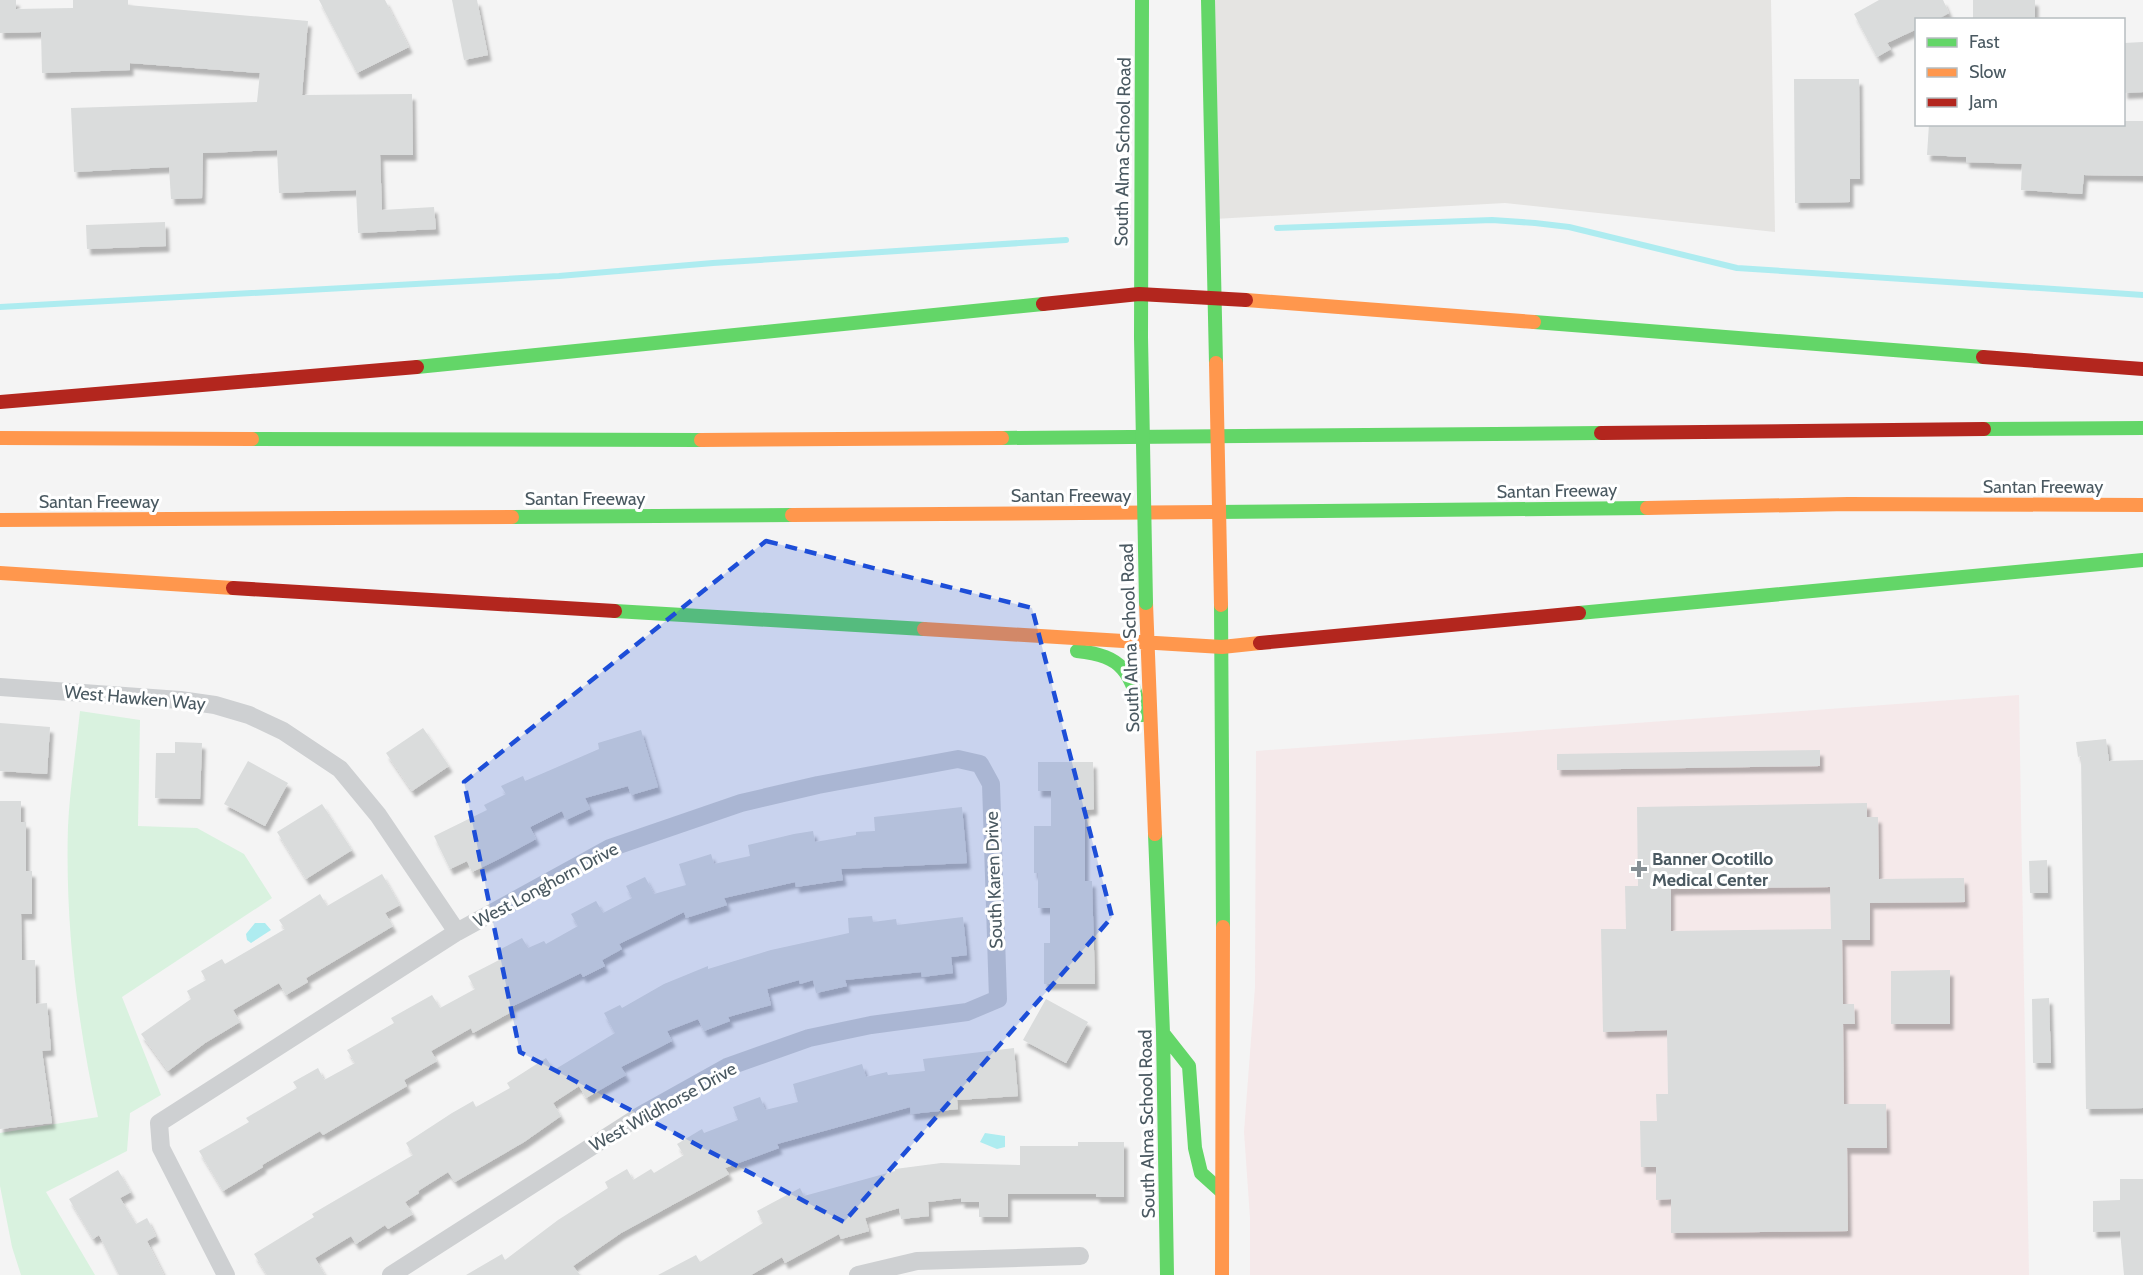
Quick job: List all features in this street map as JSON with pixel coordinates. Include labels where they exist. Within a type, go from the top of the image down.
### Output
[{"type":"main road","name":"South Alma School Road","points":[[1142,0],[1143,135],[1139,294],[1146,603],[1164,1033],[1167,1275]]},
{"type":"main road","points":[[1208,0],[1222,647],[1222,1275]]},
{"type":"main road","points":[[0,402],[503,360],[1139,294],[2143,369]]},
{"type":"main road","points":[[0,438],[737,440],[2143,428]]},
{"type":"main road","name":"Santan Freeway","points":[[0,520],[1432,511],[1848,504],[2143,505]]},
{"type":"main road","points":[[0,573],[1222,647],[2143,560]]},
{"type":"main road","points":[[744,619],[800,633],[1103,652],[1119,662],[1134,686],[1152,752]]},
{"type":"main road","points":[[1164,1033],[1189,1066],[1195,1148],[1201,1173],[1221,1191]]},
{"type":"street","name":"West Hawken Way","points":[[0,687],[180,700],[215,705],[249,715],[283,731],[346,777],[378,815],[456,932]]},
{"type":"street","name":"West Longhorn Drive","points":[[226,1275],[161,1148],[159,1123],[456,932],[610,848],[741,803],[818,784],[958,759],[980,764]]},
{"type":"street","name":"South Karen Drive","points":[[980,764],[991,784],[998,999]]},
{"type":"street","name":"West Wildhorse Drive","points":[[391,1275],[641,1115],[727,1067],[809,1038],[871,1025],[968,1012],[998,999]]},
{"type":"street","points":[[858,1275],[917,1261],[985,1266],[1080,1256]]},
{"type":"highlighted area","points":[[766,541],[1032,608],[1112,917],[844,1222],[520,1052],[464,782]]},
{"type":"shaded area","points":[[1208,0],[1771,0],[1775,232],[1505,203],[1214,219]]},
{"type":"shaded area","name":"Banner Ocotillo Medical Center","points":[[2019,695],[2029,1275],[1250,1275],[1250,1218],[1244,1132],[1255,987],[1256,751]]},
{"type":"green space","points":[[80,711],[140,720],[138,826],[197,828],[244,854],[272,898],[122,997],[161,1095],[130,1113],[127,1151],[46,1192],[95,1275],[21,1275],[12,1247],[0,1186],[0,1133],[98,1117],[78,1009],[68,899],[68,826]]},
{"type":"water","points":[[255,923],[265,923],[271,930],[251,943],[247,940],[246,934]]},
{"type":"water","points":[[985,1133],[1005,1136],[1005,1147],[997,1149],[980,1142]]},
{"type":"building","points":[[0,0],[16,0],[16,9],[73,8],[73,0],[128,0],[128,5],[308,21],[302,95],[412,94],[413,155],[380,155],[382,210],[434,207],[436,229],[358,233],[356,190],[279,193],[277,150],[203,153],[202,198],[171,199],[169,167],[74,172],[71,108],[257,102],[260,73],[130,63],[130,70],[42,73],[41,32],[0,33]]},
{"type":"building","points":[[319,0],[385,0],[409,47],[357,73]]},
{"type":"building","points":[[452,0],[477,0],[488,55],[464,60]]},
{"type":"building","points":[[1879,0],[1943,0],[1949,13],[1940,18],[1915,18],[1915,30],[1887,43],[1891,49],[1877,57],[1854,14]]},
{"type":"building","points":[[1973,0],[2035,0],[2035,18],[1973,18]]},
{"type":"building","points":[[2143,42],[2143,92],[2125,93],[2125,43]]},
{"type":"building","points":[[1794,79],[1859,79],[1860,179],[1850,179],[1850,202],[1795,203]]},
{"type":"building","points":[[2125,121],[2143,121],[2143,176],[2084,175],[2082,194],[2021,190],[2022,164],[1966,162],[1966,157],[1927,155],[1929,126],[2125,126]]},
{"type":"building","points":[[165,222],[166,246],[87,249],[86,225]]},
{"type":"building","points":[[0,723],[50,727],[47,774],[0,771]]},
{"type":"building","points":[[423,728],[449,766],[412,791],[386,753]]},
{"type":"building","points":[[641,730],[658,787],[631,795],[628,786],[585,798],[590,809],[566,820],[562,811],[530,827],[536,839],[497,860],[472,872],[467,861],[450,869],[434,836],[487,810],[484,805],[506,794],[501,786],[523,776],[525,781],[599,749],[598,743]]},
{"type":"building","points":[[2106,739],[2109,761],[2143,760],[2143,1108],[2086,1109],[2081,756],[2078,757],[2076,742]]},
{"type":"building","points":[[175,742],[202,743],[200,799],[155,798],[156,753],[175,753]]},
{"type":"building","points":[[1820,750],[1820,766],[1557,770],[1557,754]]},
{"type":"building","points":[[248,761],[288,783],[265,826],[224,804]]},
{"type":"building","points":[[1038,762],[1093,762],[1094,809],[1085,810],[1085,881],[1092,881],[1095,984],[1044,984],[1044,943],[1050,943],[1050,908],[1038,908],[1038,873],[1034,873],[1034,826],[1051,826],[1051,791],[1038,791]]},
{"type":"building","points":[[0,801],[21,801],[21,822],[26,822],[26,871],[32,871],[32,914],[21,914],[22,960],[35,960],[36,1004],[47,1003],[51,1050],[42,1051],[52,1123],[0,1129]]},
{"type":"building","points":[[1867,803],[1867,817],[1878,817],[1879,879],[1964,878],[1965,902],[1870,903],[1870,940],[1842,940],[1843,1004],[1854,1004],[1855,1024],[1843,1024],[1844,1104],[1886,1104],[1887,1148],[1847,1148],[1848,1231],[1671,1233],[1671,1199],[1656,1200],[1656,1167],[1641,1167],[1640,1121],[1657,1121],[1656,1094],[1668,1094],[1667,1030],[1603,1032],[1601,929],[1626,929],[1625,886],[1638,886],[1637,807]],"holes":[[[1830,887],[1831,929],[1671,931],[1671,889]]]},
{"type":"building","points":[[322,804],[352,850],[306,879],[277,832]]},
{"type":"building","points":[[962,807],[967,863],[841,869],[843,880],[796,887],[795,882],[724,898],[727,905],[686,918],[684,912],[619,944],[622,949],[602,960],[605,966],[583,977],[581,973],[511,1007],[513,1011],[473,1033],[471,1028],[431,1051],[437,1061],[404,1080],[407,1086],[323,1135],[320,1131],[223,1191],[199,1151],[249,1122],[246,1118],[297,1088],[293,1082],[318,1068],[324,1080],[355,1063],[347,1050],[394,1023],[391,1018],[432,995],[440,1008],[475,989],[468,976],[501,959],[497,951],[522,938],[528,948],[544,941],[546,944],[578,926],[571,914],[596,901],[603,913],[632,898],[626,886],[645,877],[654,894],[686,885],[679,864],[711,854],[714,864],[750,856],[748,845],[794,834],[813,831],[815,842],[856,835],[856,832],[875,831],[874,817]]},
{"type":"building","points":[[2047,860],[2048,893],[2030,893],[2029,861]]},
{"type":"building","points":[[382,874],[400,905],[385,913],[393,926],[306,978],[308,982],[286,995],[279,983],[233,1010],[240,1022],[205,1043],[168,1071],[141,1034],[191,999],[187,991],[206,980],[201,971],[222,959],[225,964],[285,929],[279,920],[320,894],[327,906]]},
{"type":"building","points":[[872,916],[873,922],[896,919],[897,925],[963,917],[967,955],[951,957],[953,973],[922,977],[921,972],[845,980],[847,986],[816,993],[813,980],[800,984],[799,980],[767,989],[771,1005],[728,1017],[730,1021],[704,1031],[698,1019],[667,1031],[672,1041],[621,1067],[626,1075],[586,1098],[579,1086],[553,1103],[561,1116],[524,1142],[455,1182],[448,1172],[418,1191],[419,1193],[405,1202],[413,1214],[388,1229],[385,1225],[356,1244],[351,1236],[315,1258],[325,1275],[267,1275],[254,1254],[314,1217],[312,1214],[413,1155],[406,1143],[452,1113],[473,1101],[476,1107],[510,1088],[507,1083],[546,1058],[554,1070],[615,1033],[604,1013],[620,1005],[622,1008],[664,984],[708,966],[708,969],[771,950],[849,933],[848,918]]},
{"type":"building","points":[[1950,970],[1950,1024],[1891,1024],[1891,971]]},
{"type":"building","points":[[2049,998],[2051,1063],[2033,1063],[2032,999]]},
{"type":"building","points":[[1046,999],[1088,1022],[1066,1063],[1023,1040]]},
{"type":"building","points":[[1014,1048],[1018,1096],[957,1100],[958,1109],[911,1114],[910,1107],[777,1144],[779,1148],[725,1168],[729,1174],[621,1233],[573,1266],[580,1275],[466,1275],[502,1254],[505,1260],[558,1220],[608,1188],[605,1182],[627,1169],[633,1180],[651,1169],[654,1173],[684,1155],[677,1144],[702,1129],[704,1133],[738,1120],[733,1107],[760,1097],[765,1110],[798,1102],[793,1084],[862,1064],[866,1077],[887,1072],[888,1075],[925,1071],[923,1059]]},
{"type":"building","points":[[1078,1142],[1124,1142],[1124,1197],[1096,1197],[1096,1194],[1008,1194],[1008,1217],[979,1217],[979,1202],[961,1202],[961,1198],[928,1202],[929,1216],[901,1219],[899,1208],[865,1218],[869,1231],[841,1239],[839,1234],[785,1263],[782,1257],[751,1275],[658,1275],[696,1255],[700,1262],[763,1223],[757,1211],[800,1188],[804,1196],[895,1171],[895,1169],[941,1163],[1020,1165],[1020,1146],[1078,1146]]},
{"type":"building","points":[[118,1170],[131,1192],[120,1198],[136,1224],[147,1218],[156,1236],[147,1241],[164,1275],[119,1275],[99,1235],[93,1239],[69,1199]]},
{"type":"building","points":[[2120,1179],[2143,1179],[2143,1275],[2124,1275],[2120,1231],[2093,1232],[2093,1201],[2120,1200]]},
{"type":"waterway","points":[[1277,228],[1492,220],[1535,223],[1569,227],[1737,268],[2143,295]]},
{"type":"waterway","points":[[0,307],[559,276],[713,263],[1066,240]]},
{"type":"traffic: fast","points":[[1141,337],[1142,0]]},
{"type":"traffic: fast","points":[[1208,0],[1216,363]]},
{"type":"traffic: fast","points":[[417,367],[1043,304]]},
{"type":"traffic: fast","points":[[1534,322],[1983,357]]},
{"type":"traffic: fast","points":[[1141,337],[1146,603]]},
{"type":"traffic: fast","points":[[1984,429],[2143,428]]},
{"type":"traffic: fast","points":[[1002,438],[1601,433]]},
{"type":"traffic: fast","points":[[252,439],[701,440]]},
{"type":"traffic: fast","points":[[1214,512],[1647,508]]},
{"type":"traffic: fast","points":[[512,517],[792,515]]},
{"type":"traffic: fast","points":[[1579,613],[2143,560]]},
{"type":"traffic: fast","points":[[1221,605],[1223,927]]},
{"type":"traffic: fast","points":[[615,611],[924,629]]},
{"type":"traffic: fast","points":[[1077,651],[1105,657],[1123,669],[1129,677],[1142,715]]},
{"type":"traffic: fast","points":[[1155,834],[1163,1033],[1167,1275]]},
{"type":"traffic: fast","points":[[1163,1033],[1189,1066],[1195,1148],[1201,1173],[1221,1191]]},
{"type":"traffic: slow","points":[[1246,300],[1534,322]]},
{"type":"traffic: slow","points":[[1216,363],[1221,605]]},
{"type":"traffic: slow","points":[[0,438],[252,439]]},
{"type":"traffic: slow","points":[[701,440],[1002,438]]},
{"type":"traffic: slow","points":[[1647,508],[1848,504],[2143,505]]},
{"type":"traffic: slow","points":[[792,515],[1214,512]]},
{"type":"traffic: slow","points":[[0,520],[512,517]]},
{"type":"traffic: slow","points":[[0,573],[233,588]]},
{"type":"traffic: slow","points":[[1146,603],[1155,834]]},
{"type":"traffic: slow","points":[[924,629],[1222,647],[1260,643]]},
{"type":"traffic: slow","points":[[1222,1275],[1223,927]]},
{"type":"traffic: jam","points":[[1043,304],[1139,294],[1246,300]]},
{"type":"traffic: jam","points":[[1983,357],[2143,369]]},
{"type":"traffic: jam","points":[[0,402],[417,367]]},
{"type":"traffic: jam","points":[[1601,433],[1984,429]]},
{"type":"traffic: jam","points":[[233,588],[615,611]]},
{"type":"traffic: jam","points":[[1260,643],[1579,613]]},
{"type":"place","name":"Banner Ocotillo Medical Center","points":[[1639,869]]}]
